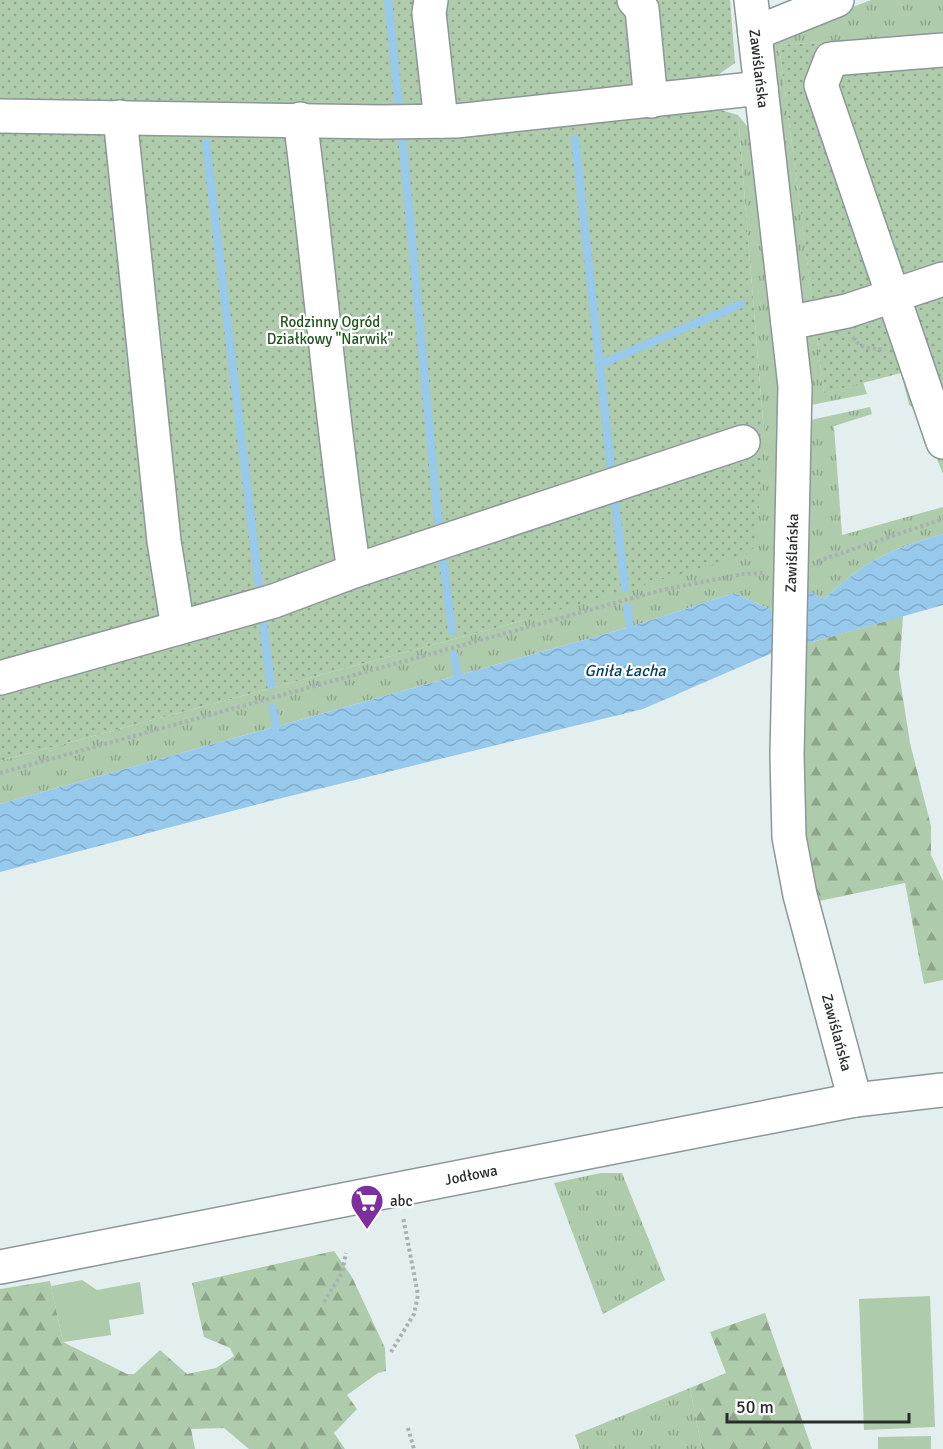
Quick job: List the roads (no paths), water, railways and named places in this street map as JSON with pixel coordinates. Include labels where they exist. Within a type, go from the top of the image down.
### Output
[{"type":"street","points":[[431,0],[429,14],[441,122]]},
{"type":"street","points":[[634,0],[642,9],[651,101]]},
{"type":"street","name":"Zawiślańska","points":[[751,0],[795,386],[788,671],[789,837],[800,896],[855,1100]]},
{"type":"street","points":[[755,33],[834,0]]},
{"type":"street","points":[[943,50],[831,59],[821,85],[906,341],[943,442]]},
{"type":"street","points":[[0,116],[441,122],[761,88]]},
{"type":"street","points":[[120,117],[164,541],[178,628]]},
{"type":"street","points":[[300,119],[316,242],[339,474],[354,571]]},
{"type":"street","points":[[788,324],[847,311],[943,279]]},
{"type":"street","points":[[0,678],[274,601],[354,571],[663,471],[743,442]]},
{"type":"street","name":"Jodłowa","points":[[0,1267],[855,1100],[943,1090]]},
{"type":"water","name":"Gniła Łacha","points":[[943,534],[943,605],[770,654],[643,709],[278,799],[0,872],[0,804],[630,627],[734,593],[774,611],[808,590],[824,599],[853,575],[879,558],[907,545]]},
{"type":"waterway","points":[[388,0],[399,107]]},
{"type":"waterway","points":[[402,136],[439,529]]},
{"type":"waterway","points":[[575,139],[612,477]]},
{"type":"waterway","points":[[206,143],[260,595]]},
{"type":"waterway","points":[[601,364],[741,304]]},
{"type":"waterway","points":[[615,502],[625,588]]},
{"type":"waterway","points":[[443,559],[452,631]]},
{"type":"waterway","points":[[627,607],[630,627]]},
{"type":"waterway","points":[[262,615],[271,685]]},
{"type":"waterway","points":[[454,655],[458,676]]},
{"type":"waterway","points":[[273,708],[276,727]]},
{"type":"place","name":"abc","points":[[367,1230]]},
{"type":"park label","name":"Rodzinny Ogród Działkowy \"Narwik\"","points":[[330,330]]}]
